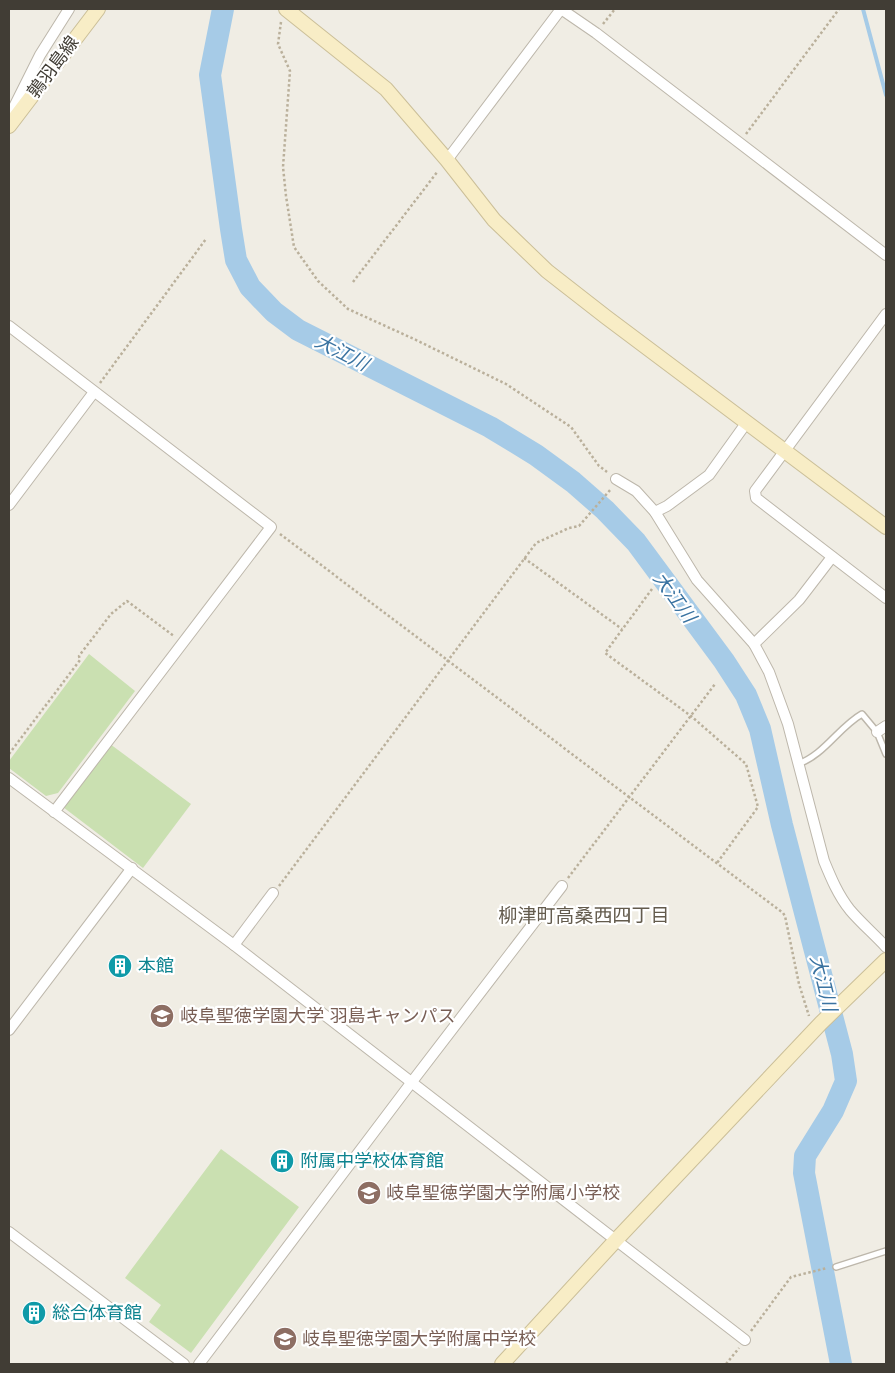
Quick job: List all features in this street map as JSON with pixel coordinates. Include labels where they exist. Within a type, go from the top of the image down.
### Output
[{"type":"street","points":[[9,117],[40,55],[69,9]]},
{"type":"street","points":[[447,160],[561,9],[596,33],[886,256]]},
{"type":"street","points":[[288,10],[386,89],[447,160],[494,220],[547,271],[886,527]]},
{"type":"street","name":"鶉羽島線","points":[[9,126],[95,12]]},
{"type":"street","points":[[886,314],[755,491],[756,498],[886,598]]},
{"type":"street","points":[[9,326],[271,527],[54,812]]},
{"type":"street","points":[[9,505],[94,392]]},
{"type":"street","points":[[655,512],[667,506],[709,475],[747,422]]},
{"type":"street","points":[[616,478],[636,492],[655,512],[697,580],[754,644],[769,672],[788,724],[824,861],[830,876],[850,910],[886,946]]},
{"type":"street","points":[[754,644],[799,600],[832,557]]},
{"type":"street","points":[[877,732],[886,726]]},
{"type":"street","points":[[9,778],[234,945],[744,1340]]},
{"type":"street","points":[[9,1030],[132,868]]},
{"type":"street","points":[[199,1364],[562,886]]},
{"type":"street","points":[[234,945],[273,893]]},
{"type":"street","points":[[502,1364],[616,1240],[819,1026],[886,961]]},
{"type":"street","points":[[10,1236],[184,1364]]},
{"type":"lane","points":[[798,764],[815,754],[841,732],[851,720],[862,714],[877,732],[886,754]]},
{"type":"lane","points":[[836,1267],[886,1251]]},
{"type":"path","points":[[596,33],[615,9]]},
{"type":"path","points":[[739,143],[839,9]]},
{"type":"path","points":[[288,10],[281,22],[278,44],[290,71],[283,167],[294,248],[318,281],[348,309],[506,384],[572,427],[599,466],[616,478]]},
{"type":"path","points":[[353,282],[447,160]]},
{"type":"path","points":[[94,392],[206,239]]},
{"type":"path","points":[[273,893],[536,543],[569,528],[579,526],[610,491]]},
{"type":"path","points":[[271,527],[785,916],[799,984],[811,1022],[819,1026]]},
{"type":"path","points":[[524,558],[622,629]]},
{"type":"path","points":[[652,589],[605,653],[691,716],[746,764],[758,807],[717,864]]},
{"type":"path","points":[[9,754],[80,660],[79,656],[111,614],[127,601],[183,643]]},
{"type":"path","points":[[562,886],[714,684]]},
{"type":"path","points":[[726,1364],[791,1277],[836,1267]]},
{"type":"green space","points":[[89,654],[135,691],[58,793],[46,796],[9,768],[9,761]]},
{"type":"green space","points":[[110,744],[191,804],[143,868],[63,807]]},
{"type":"green space","points":[[221,1149],[299,1207],[191,1353],[149,1322],[161,1305],[125,1278]]},
{"type":"waterway","name":"大江川","points":[[223,9],[210,75],[236,260],[250,287],[274,312],[298,330],[490,427],[536,455],[573,482],[605,510],[636,542],[724,661],[746,695],[760,729],[782,825],[842,1054],[846,1081],[833,1111],[805,1156],[804,1173],[841,1364]]},
{"type":"waterway","points":[[863,9],[886,95]]},
{"type":"place","name":"本館","points":[[120,966]]},
{"type":"place","name":"岐阜聖徳学園大学 羽島キャンパス","points":[[162,1016]]},
{"type":"place","name":"附属中学校体育館","points":[[282,1161]]},
{"type":"place","name":"岐阜聖徳学園大学附属小学校","points":[[369,1193]]},
{"type":"place","name":"総合体育館","points":[[34,1313]]},
{"type":"place","name":"岐阜聖徳学園大学附属中学校","points":[[285,1339]]},
{"type":"district","name":"柳津町高桑西四丁目","points":[[584,915]]}]
